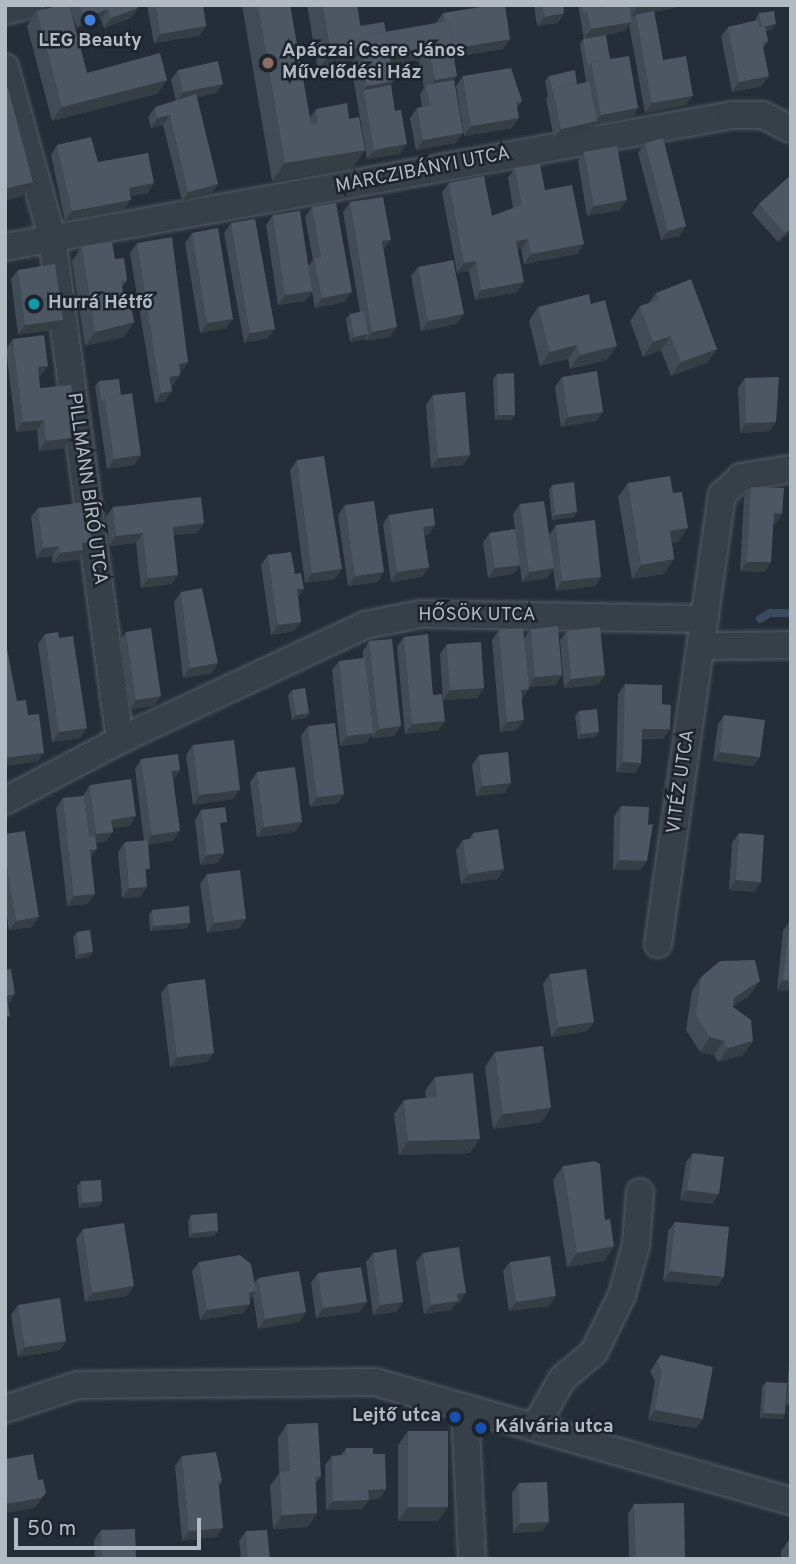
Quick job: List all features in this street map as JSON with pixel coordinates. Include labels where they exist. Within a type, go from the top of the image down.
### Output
[{"type":"street","points":[[5,11],[29,5]]},
{"type":"street","name":"PILLMANN BÍRÓ UTCA","points":[[5,67],[52,238],[120,740]]},
{"type":"street","name":"MARCZIBÁNYI UTCA","points":[[5,247],[732,114],[763,115],[791,129]]},
{"type":"street","points":[[705,619],[722,495],[741,477],[791,469]]},
{"type":"street","name":"HŐSÖK UTCA","points":[[5,801],[120,740],[365,625],[421,614],[705,619]]},
{"type":"street","name":"VITÉZ UTCA","points":[[658,944],[705,619]]},
{"type":"street","points":[[701,646],[791,645]]},
{"type":"street","points":[[535,1427],[562,1379],[594,1352],[622,1295],[636,1245],[639,1192]]},
{"type":"street","points":[[5,1409],[78,1385],[375,1382],[791,1501]]},
{"type":"street","points":[[465,1408],[472,1559]]},
{"type":"building","points":[[69,5],[87,73],[160,53],[167,80],[62,107],[37,11]]},
{"type":"building","points":[[79,5],[137,5],[138,8],[111,18],[108,9],[84,18]]},
{"type":"building","points":[[156,5],[203,5],[206,26],[160,34]]},
{"type":"building","points":[[258,5],[290,5],[311,125],[318,123],[316,109],[347,103],[349,119],[359,117],[365,150],[285,163]]},
{"type":"building","points":[[323,5],[357,5],[364,47],[331,52]]},
{"type":"building","points":[[505,5],[510,39],[453,49],[448,21],[445,21],[443,13]]},
{"type":"building","points":[[542,5],[563,5],[564,13],[544,17]]},
{"type":"building","points":[[582,5],[601,5],[602,8],[587,10],[584,15]]},
{"type":"building","points":[[629,5],[632,22],[591,29],[587,10]]},
{"type":"building","points":[[654,11],[663,60],[686,56],[693,96],[652,103],[636,15]]},
{"type":"building","points":[[774,11],[776,24],[762,27],[759,13]]},
{"type":"building","points":[[757,20],[759,27],[765,26],[768,41],[762,42],[769,76],[739,82],[728,27]]},
{"type":"building","points":[[448,21],[457,76],[435,80],[429,47],[389,54],[394,81],[367,86],[361,50],[364,47],[362,36]]},
{"type":"building","points":[[384,22],[386,32],[362,36],[360,26]]},
{"type":"building","points":[[606,35],[610,59],[591,62],[588,67],[583,39]]},
{"type":"building","points":[[629,56],[638,108],[601,115],[591,62]]},
{"type":"building","points":[[218,61],[223,84],[183,92],[178,70]]},
{"type":"building","points":[[511,68],[522,101],[516,102],[519,118],[471,126],[463,76]]},
{"type":"building","points":[[575,70],[577,84],[552,91],[549,76]]},
{"type":"building","points":[[454,80],[463,133],[423,140],[417,108],[430,106],[426,85]]},
{"type":"building","points":[[589,82],[597,121],[561,129],[553,89]]},
{"type":"building","points":[[391,85],[395,111],[401,110],[407,144],[374,150],[364,90]]},
{"type":"building","points":[[5,88],[8,88],[33,182],[5,189]]},
{"type":"building","points":[[196,94],[218,184],[188,192],[170,115],[157,118],[155,107]]},
{"type":"building","points":[[91,137],[98,162],[148,153],[154,183],[129,188],[131,200],[72,211],[57,145]]},
{"type":"building","points":[[663,138],[686,226],[668,231],[645,143]]},
{"type":"building","points":[[617,146],[627,200],[594,206],[584,152]]},
{"type":"building","points":[[540,164],[545,190],[572,185],[584,244],[531,254],[528,239],[516,241],[524,282],[481,290],[476,261],[464,263],[449,183],[484,176],[492,216],[522,205],[515,168]]},
{"type":"building","points":[[791,175],[791,228],[785,233],[759,204]]},
{"type":"building","points":[[383,197],[391,240],[382,241],[397,327],[372,332],[350,202]]},
{"type":"building","points":[[336,203],[352,292],[322,298],[314,258],[321,257],[312,207]]},
{"type":"building","points":[[300,211],[312,291],[285,295],[273,215]]},
{"type":"building","points":[[255,219],[275,329],[250,333],[231,223]]},
{"type":"building","points":[[218,228],[233,319],[207,323],[192,233]]},
{"type":"building","points":[[172,237],[188,362],[179,364],[180,375],[169,377],[172,391],[161,393],[137,243]]},
{"type":"building","points":[[112,242],[115,259],[124,258],[127,280],[121,281],[124,298],[130,297],[134,322],[95,332],[82,246]]},
{"type":"building","points":[[453,260],[464,314],[428,321],[418,267]]},
{"type":"building","name":"Hurrá Hétfő","points":[[55,264],[63,320],[25,325],[18,270]]},
{"type":"building","points":[[691,279],[717,349],[681,362],[671,336],[653,342],[640,306],[659,300],[656,293]]},
{"type":"building","points":[[589,294],[591,304],[605,300],[617,346],[580,355],[577,345],[550,352],[538,307]]},
{"type":"building","points":[[364,311],[368,334],[354,337],[350,314]]},
{"type":"building","points":[[44,335],[48,366],[38,367],[40,388],[71,385],[76,422],[69,422],[71,438],[46,441],[44,420],[23,422],[13,339]]},
{"type":"building","points":[[597,371],[603,412],[568,417],[562,377]]},
{"type":"building","points":[[514,373],[515,415],[498,415],[497,374]]},
{"type":"building","points":[[779,377],[776,422],[746,423],[745,378]]},
{"type":"building","points":[[119,379],[121,395],[105,398],[101,402],[99,381]]},
{"type":"building","points":[[465,392],[470,455],[438,458],[433,395]]},
{"type":"building","points":[[132,393],[141,455],[114,459],[105,398]]},
{"type":"building","points":[[324,456],[342,569],[312,573],[297,460]]},
{"type":"building","points":[[670,476],[673,493],[682,492],[688,528],[670,531],[674,559],[641,565],[628,483]]},
{"type":"building","points":[[574,482],[577,512],[555,515],[552,485]]},
{"type":"building","points":[[751,487],[784,488],[782,514],[774,513],[771,562],[747,562]]},
{"type":"building","points":[[201,497],[204,523],[173,527],[178,575],[148,578],[143,533],[116,536],[113,507]]},
{"type":"building","points":[[374,501],[384,572],[355,576],[345,505]]},
{"type":"building","points":[[544,501],[554,568],[529,572],[520,504]]},
{"type":"building","points":[[87,502],[92,542],[82,543],[83,550],[60,553],[59,546],[43,548],[38,508]]},
{"type":"building","points":[[433,508],[435,525],[423,527],[429,567],[397,572],[389,515]]},
{"type":"building","points":[[595,520],[601,577],[562,581],[556,525]]},
{"type":"building","points":[[515,529],[520,565],[495,568],[490,533]]},
{"type":"building","points":[[291,552],[295,574],[301,573],[304,589],[297,589],[301,622],[278,625],[268,555]]},
{"type":"building","points":[[202,588],[218,663],[190,668],[181,592]]},
{"type":"building","points":[[558,626],[562,675],[535,677],[531,629]]},
{"type":"building","points":[[600,627],[605,675],[571,679],[567,631]]},
{"type":"building","points":[[151,628],[161,696],[136,700],[126,632]]},
{"type":"building","points":[[523,628],[529,689],[521,690],[524,720],[507,722],[499,630]]},
{"type":"building","points":[[58,632],[59,638],[73,636],[87,728],[59,732],[45,634]]},
{"type":"building","points":[[428,634],[433,695],[442,694],[445,721],[412,724],[404,637]]},
{"type":"building","points":[[392,639],[401,726],[379,729],[369,641]]},
{"type":"building","points":[[481,642],[484,688],[450,690],[447,644]]},
{"type":"building","points":[[6,643],[17,701],[26,700],[28,715],[39,714],[44,753],[5,758]]},
{"type":"building","points":[[365,658],[373,733],[347,736],[339,661]]},
{"type":"building","points":[[625,684],[662,685],[662,704],[671,705],[670,729],[642,729],[641,763],[623,762]]},
{"type":"building","points":[[305,688],[309,713],[296,715],[292,690]]},
{"type":"building","points":[[597,709],[599,732],[581,734],[579,711]]},
{"type":"building","points":[[724,715],[765,720],[760,757],[720,752]]},
{"type":"building","points":[[335,723],[344,794],[317,797],[308,726]]},
{"type":"building","points":[[234,740],[240,790],[199,795],[193,745]]},
{"type":"building","points":[[508,752],[511,783],[482,786],[479,755]]},
{"type":"building","points":[[178,754],[180,770],[172,771],[180,831],[152,835],[141,759]]},
{"type":"building","points":[[295,767],[302,822],[264,827],[257,772]]},
{"type":"building","points":[[131,779],[136,816],[111,820],[113,832],[96,834],[90,785]]},
{"type":"building","points":[[84,796],[89,837],[95,836],[97,849],[90,850],[95,894],[74,896],[63,798]]},
{"type":"building","points":[[621,806],[649,807],[648,825],[653,824],[647,861],[619,860]]},
{"type":"building","points":[[225,807],[227,822],[220,823],[224,853],[207,855],[201,810]]},
{"type":"building","points":[[498,829],[504,869],[468,874],[463,840],[474,838],[473,833]]},
{"type":"building","points":[[25,831],[39,917],[16,921],[5,854],[5,834]]},
{"type":"building","points":[[739,833],[764,835],[761,882],[736,880]]},
{"type":"building","points":[[148,840],[150,869],[145,869],[147,887],[129,888],[125,842]]},
{"type":"building","points":[[240,870],[246,919],[214,923],[207,874]]},
{"type":"building","points":[[189,906],[190,923],[154,926],[152,910]]},
{"type":"building","points":[[791,921],[791,981],[783,980]]},
{"type":"building","points":[[90,930],[93,952],[79,954],[77,932]]},
{"type":"building","points":[[755,960],[760,981],[734,998],[733,1007],[751,1020],[753,1041],[728,1048],[724,1041],[710,1037],[696,1016],[701,977],[720,961]]},
{"type":"building","points":[[11,969],[15,994],[7,996],[10,1016],[5,1017],[5,970]]},
{"type":"building","points":[[586,969],[594,1022],[558,1027],[550,974]]},
{"type":"building","points":[[205,979],[214,1053],[177,1057],[168,984]]},
{"type":"building","points":[[543,1046],[551,1108],[503,1114],[495,1052]]},
{"type":"building","points":[[473,1073],[480,1139],[408,1141],[404,1100],[437,1097],[435,1077]]},
{"type":"building","points":[[693,1153],[724,1157],[719,1194],[687,1190]]},
{"type":"building","points":[[595,1161],[600,1164],[605,1220],[610,1219],[614,1246],[577,1253],[563,1166]]},
{"type":"building","points":[[101,1180],[102,1201],[82,1203],[81,1181]]},
{"type":"building","points":[[217,1213],[218,1231],[192,1233],[191,1215]]},
{"type":"building","points":[[675,1222],[729,1227],[724,1277],[670,1271]]},
{"type":"building","points":[[124,1223],[134,1286],[92,1293],[83,1229]]},
{"type":"building","points":[[459,1247],[466,1293],[457,1294],[458,1301],[431,1305],[423,1253]]},
{"type":"building","points":[[396,1249],[403,1302],[380,1305],[373,1253]]},
{"type":"building","points":[[240,1255],[251,1264],[256,1291],[249,1293],[250,1304],[207,1310],[199,1262]]},
{"type":"building","points":[[550,1256],[556,1296],[516,1302],[510,1262]]},
{"type":"building","points":[[361,1267],[367,1302],[323,1308],[318,1273]]},
{"type":"building","points":[[299,1271],[306,1312],[265,1319],[258,1278]]},
{"type":"building","points":[[60,1298],[66,1341],[25,1347],[18,1305]]},
{"type":"building","points":[[661,1355],[713,1367],[703,1419],[655,1410],[662,1371],[657,1361]]},
{"type":"building","points":[[766,1382],[787,1383],[785,1414],[764,1413]]},
{"type":"building","points":[[318,1423],[321,1476],[315,1476],[317,1513],[282,1515],[280,1472],[290,1471],[287,1424]]},
{"type":"building","points":[[408,1431],[448,1431],[448,1507],[408,1507]]},
{"type":"building","points":[[346,1448],[373,1448],[373,1454],[385,1454],[386,1489],[368,1490],[369,1500],[333,1501],[332,1456],[346,1455]]},
{"type":"building","points":[[216,1452],[222,1481],[218,1481],[223,1528],[189,1531],[182,1456]]},
{"type":"building","points":[[33,1454],[38,1480],[43,1479],[46,1493],[41,1498],[5,1504],[5,1459]]},
{"type":"building","points":[[547,1482],[549,1522],[520,1523],[519,1483]]},
{"type":"building","points":[[684,1503],[685,1559],[636,1559],[634,1504]]},
{"type":"building","points":[[135,1529],[136,1559],[102,1559],[101,1530]]},
{"type":"building","points":[[267,1530],[270,1559],[248,1559],[246,1531]]},
{"type":"building","points":[[788,1541],[791,1541],[791,1559],[788,1559]]},
{"type":"waterway","points":[[760,619],[770,613],[791,613]]},
{"type":"place","name":"LEG Beauty","points":[[90,20]]},
{"type":"place","name":"Apáczai Csere János Művelődési Ház","points":[[268,63]]},
{"type":"place","name":"Hurrá Hétfő","points":[[34,304]]},
{"type":"place","name":"Lejtő utca","points":[[455,1417]]},
{"type":"place","name":"Kálvária utca","points":[[481,1428]]}]
